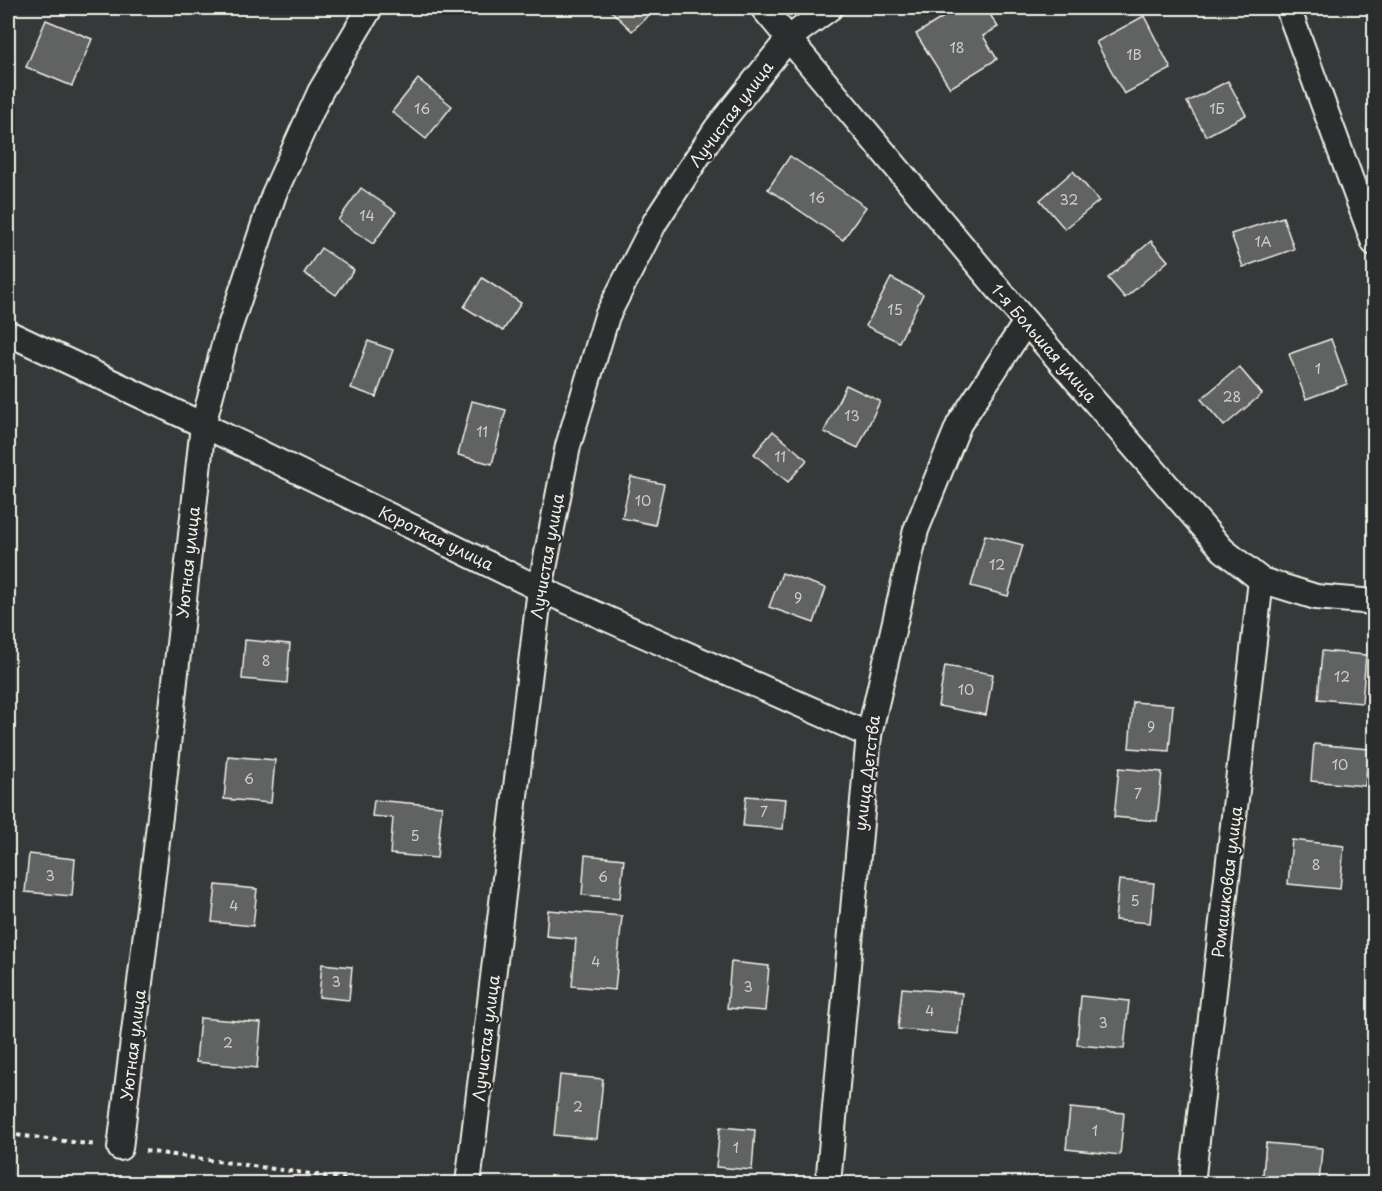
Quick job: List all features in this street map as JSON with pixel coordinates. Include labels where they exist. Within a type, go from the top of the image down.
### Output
[{"type":"street","name":"Уютная улица","points":[[120,1148],[164,788],[203,425],[225,341],[274,194],[320,92],[370,8]]},
{"type":"street","name":"1-я Большая улица","points":[[762,8],[1026,322],[1223,550],[1261,580],[1316,597],[1374,602]]},
{"type":"street","name":"Лучистая улица","points":[[468,1184],[540,589],[568,446],[607,316],[655,222],[716,129],[789,38],[830,8]]},
{"type":"street","points":[[1288,8],[1374,243]]},
{"type":"street","name":"улица Детства","points":[[828,1184],[869,735],[916,530],[959,424],[1026,322]]},
{"type":"street","name":"Короткая улица","points":[[8,333],[540,589],[869,735]]},
{"type":"street","name":"Ромашковая улица","points":[[1192,1184],[1261,580]]},
{"type":"path","points":[[8,1134],[382,1184]]},
{"type":"building","points":[[608,8],[656,8],[632,31]]},
{"type":"building","points":[[958,8],[986,8],[998,27],[983,36],[997,59],[950,88],[916,34]]},
{"type":"building","points":[[1144,16],[1171,69],[1124,94],[1096,42]]},
{"type":"building","points":[[46,20],[92,39],[72,86],[26,67]]},
{"type":"building","points":[[418,79],[452,106],[426,139],[392,112]]},
{"type":"building","points":[[1228,81],[1246,115],[1206,136],[1187,102]]},
{"type":"building","points":[[790,156],[866,207],[843,240],[768,189]]},
{"type":"building","points":[[1073,171],[1099,201],[1065,229],[1040,200]]},
{"type":"building","points":[[361,188],[396,212],[373,244],[338,220]]},
{"type":"building","points":[[1283,217],[1294,249],[1243,267],[1231,234]]},
{"type":"building","points":[[1151,241],[1168,261],[1125,298],[1108,278]]},
{"type":"building","points":[[321,248],[354,270],[336,295],[304,273]]},
{"type":"building","points":[[482,278],[521,303],[503,331],[464,307]]},
{"type":"building","points":[[891,278],[923,294],[899,342],[866,326]]},
{"type":"building","points":[[1331,339],[1347,384],[1306,399],[1289,354]]},
{"type":"building","points":[[368,341],[393,350],[376,397],[351,388]]},
{"type":"building","points":[[1239,367],[1262,394],[1224,426],[1201,399]]},
{"type":"building","points":[[846,385],[880,401],[858,448],[824,432]]},
{"type":"building","points":[[472,401],[506,410],[492,464],[458,455]]},
{"type":"building","points":[[773,431],[807,460],[788,482],[754,454]]},
{"type":"building","points":[[631,477],[664,484],[655,525],[622,518]]},
{"type":"building","points":[[985,535],[1023,545],[1008,596],[971,586]]},
{"type":"building","points":[[782,573],[826,588],[814,623],[769,607]]},
{"type":"building","points":[[245,640],[290,644],[287,683],[242,679]]},
{"type":"building","points":[[1322,651],[1366,655],[1362,703],[1318,699]]},
{"type":"building","points":[[945,666],[993,674],[986,715],[938,706]]},
{"type":"building","points":[[1133,702],[1173,705],[1169,751],[1129,748]]},
{"type":"building","points":[[1314,744],[1369,749],[1365,786],[1311,781]]},
{"type":"building","points":[[228,756],[275,760],[271,803],[224,799]]},
{"type":"building","points":[[1119,768],[1162,772],[1157,821],[1114,817]]},
{"type":"building","points":[[746,796],[786,799],[783,829],[743,826]]},
{"type":"building","points":[[374,800],[442,806],[437,858],[390,854],[393,818],[372,816]]},
{"type":"building","points":[[1292,840],[1344,846],[1340,889],[1288,884]]},
{"type":"building","points":[[29,854],[75,859],[72,896],[25,892]]},
{"type":"building","points":[[585,855],[624,859],[620,898],[582,895]]},
{"type":"building","points":[[1119,880],[1154,883],[1150,923],[1115,920]]},
{"type":"building","points":[[216,885],[257,889],[253,926],[212,922]]},
{"type":"building","points":[[548,910],[622,916],[615,990],[572,986],[576,939],[546,936]]},
{"type":"building","points":[[731,962],[769,966],[765,1011],[727,1008]]},
{"type":"building","points":[[322,964],[352,967],[349,1000],[319,997]]},
{"type":"building","points":[[902,988],[962,993],[958,1034],[898,1029]]},
{"type":"building","points":[[1081,996],[1129,1001],[1124,1049],[1077,1045]]},
{"type":"building","points":[[200,1018],[261,1023],[257,1068],[196,1062]]},
{"type":"building","points":[[560,1075],[603,1079],[597,1139],[554,1135]]},
{"type":"building","points":[[1070,1108],[1124,1113],[1120,1155],[1066,1149]]},
{"type":"building","points":[[720,1127],[755,1130],[752,1170],[716,1167]]},
{"type":"building","points":[[1266,1143],[1322,1148],[1319,1184],[1262,1184]]}]
